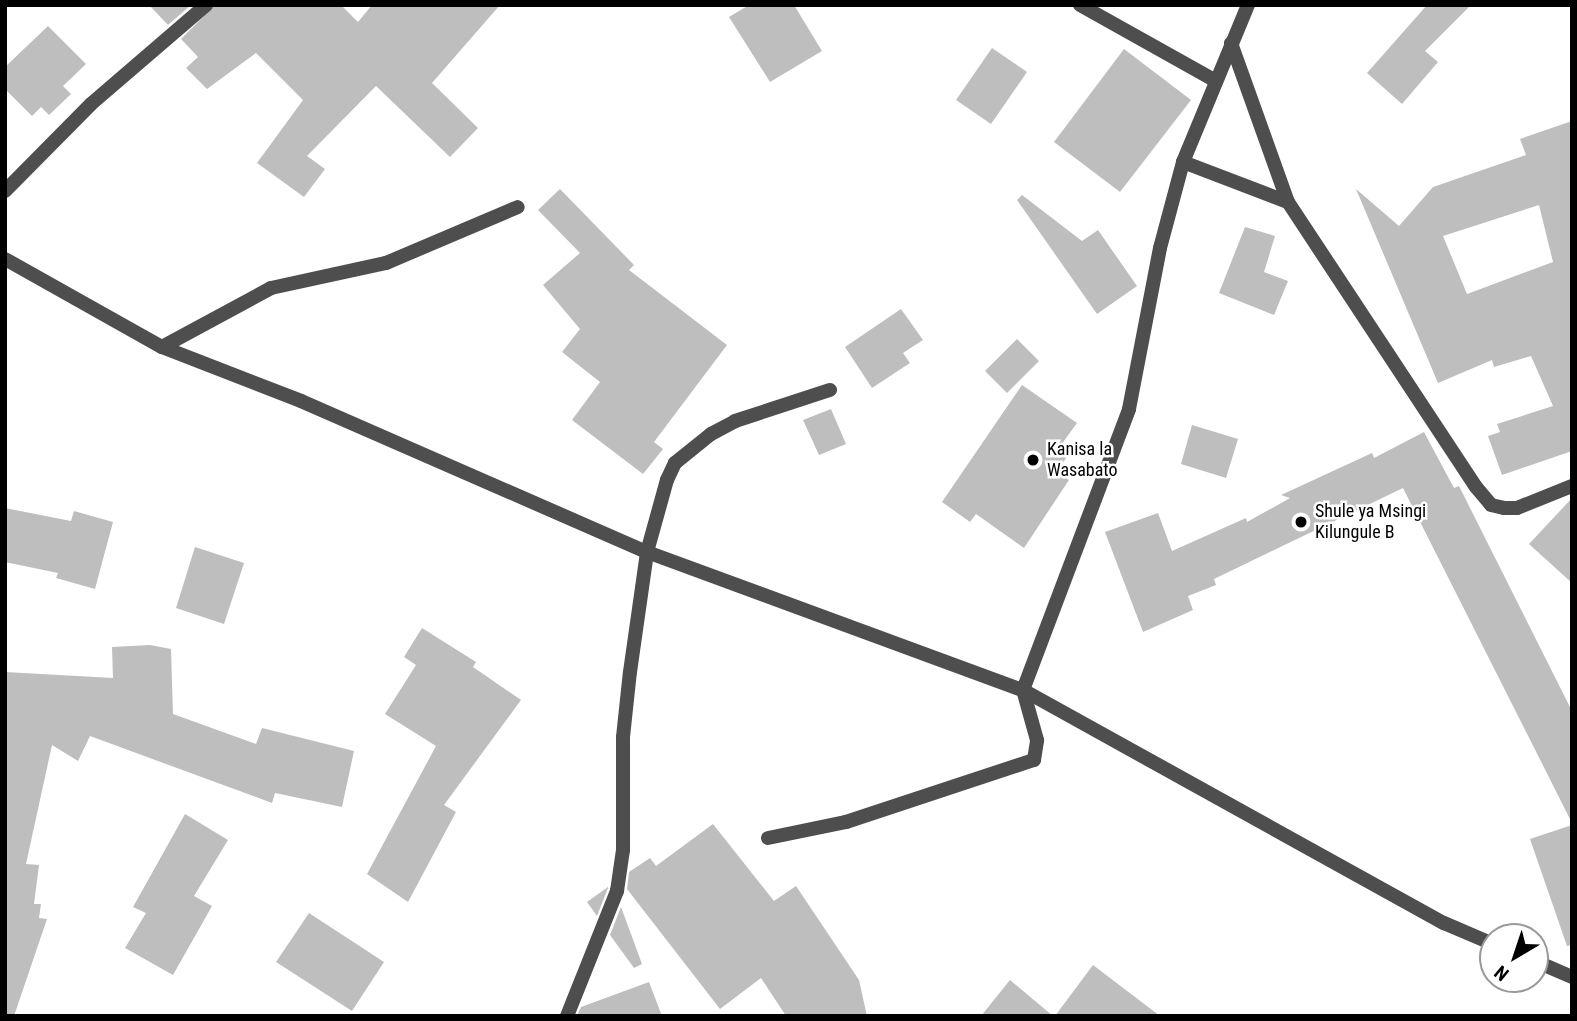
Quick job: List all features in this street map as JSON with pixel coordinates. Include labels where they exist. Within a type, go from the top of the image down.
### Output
[{"type":"street","points":[[5,191],[91,104],[206,5]]},
{"type":"street","points":[[1080,5],[1216,81]]},
{"type":"street","points":[[768,838],[814,832],[1028,764],[1038,751],[1023,690],[1129,409],[1160,248],[1184,162],[1248,5]]},
{"type":"street","points":[[1231,43],[1288,202],[1491,505],[1517,508],[1572,486]]},
{"type":"street","points":[[1184,162],[1288,202]]},
{"type":"street","points":[[162,347],[271,288],[386,263],[518,207]]},
{"type":"street","points":[[5,260],[162,347],[301,401],[647,552],[1023,690],[1444,923],[1479,937]]},
{"type":"street","points":[[567,1016],[617,891],[623,849],[623,737],[647,552],[667,480],[691,448],[735,421],[830,390]]},
{"type":"street","points":[[1549,967],[1572,977]]},
{"type":"building","points":[[149,5],[191,5],[168,25]]},
{"type":"building","points":[[215,5],[341,5],[358,22],[372,5],[500,5],[432,83],[478,128],[450,157],[376,86],[307,156],[325,169],[304,197],[257,163],[303,100],[256,53],[207,89],[186,68],[198,57],[181,39]]},
{"type":"building","points":[[749,5],[794,5],[822,51],[770,82],[729,17]]},
{"type":"building","points":[[1427,5],[1471,5],[1425,51],[1438,62],[1402,104],[1367,73]]},
{"type":"building","points":[[48,26],[86,64],[63,86],[71,94],[49,115],[41,107],[32,116],[5,89],[5,67]]},
{"type":"building","points":[[992,48],[1027,72],[991,124],[956,100]]},
{"type":"building","points":[[1124,49],[1191,100],[1120,192],[1054,142]]},
{"type":"building","points":[[1572,121],[1572,451],[1502,475],[1488,436],[1500,432],[1497,424],[1553,406],[1531,356],[1494,367],[1492,360],[1438,383],[1356,189],[1399,226],[1433,187],[1526,155],[1520,139]],"holes":[[[1539,205],[1553,262],[1467,294],[1443,236]]]},
{"type":"building","points":[[560,189],[634,265],[629,270],[727,345],[654,442],[663,449],[643,474],[572,420],[600,382],[562,352],[580,329],[543,285],[580,253],[538,210]]},
{"type":"building","points":[[1022,195],[1082,241],[1098,230],[1137,286],[1097,314],[1017,200]]},
{"type":"building","points":[[1245,227],[1275,236],[1264,272],[1288,281],[1274,315],[1219,293]]},
{"type":"building","points":[[901,309],[923,340],[903,353],[910,363],[872,388],[845,347]]},
{"type":"building","points":[[1017,339],[1039,361],[1007,393],[985,371]]},
{"type":"building","points":[[1022,385],[1077,423],[1061,445],[1070,452],[1057,472],[1069,480],[1024,548],[976,514],[970,522],[942,502]]},
{"type":"building","points":[[831,409],[846,444],[819,455],[803,420]]},
{"type":"building","points":[[1192,425],[1238,439],[1226,478],[1181,464]]},
{"type":"building","points":[[1424,432],[1454,488],[1459,486],[1572,711],[1572,823],[1403,488],[1214,579],[1216,585],[1188,596],[1193,610],[1143,632],[1105,532],[1158,513],[1172,551],[1246,518],[1247,522],[1290,498],[1281,495],[1372,453],[1374,458]]},
{"type":"building","points":[[1572,498],[1572,583],[1529,544]]},
{"type":"building","points":[[5,508],[71,521],[74,511],[113,522],[95,589],[56,578],[58,573],[5,562]]},
{"type":"building","points":[[195,547],[244,563],[224,624],[176,608]]},
{"type":"building","points":[[422,628],[476,662],[473,667],[521,700],[444,805],[456,812],[408,902],[367,874],[436,746],[385,714],[416,665],[404,657]]},
{"type":"building","points":[[150,645],[171,649],[173,714],[256,744],[262,728],[354,751],[342,807],[275,793],[272,803],[90,736],[78,761],[52,745],[26,864],[39,865],[34,904],[41,904],[39,918],[47,919],[14,1016],[5,1016],[5,672],[113,678],[112,647]]},
{"type":"building","points":[[185,814],[228,840],[194,896],[212,906],[173,975],[125,948],[146,913],[133,907]]},
{"type":"building","points":[[713,824],[774,901],[796,886],[859,980],[867,1016],[786,1016],[761,978],[720,1009],[627,889],[629,872],[650,858],[656,866]]},
{"type":"building","points":[[1572,825],[1572,945],[1567,946],[1530,839]]},
{"type":"building","points":[[608,888],[597,916],[587,902]]},
{"type":"building","points":[[621,907],[642,964],[634,968],[610,935]]},
{"type":"building","points":[[309,913],[384,962],[352,1011],[276,962]]},
{"type":"building","points":[[1093,965],[1160,1016],[1055,1016]]},
{"type":"building","points":[[1010,980],[1053,1016],[981,1016]]},
{"type":"building","points":[[649,982],[662,1016],[577,1016],[581,1007]]},
{"type":"place","name":"Kanisa la Wasabato","points":[[1033,460]]},
{"type":"place","name":"Shule ya Msingi Kilungule B","points":[[1301,522]]}]
